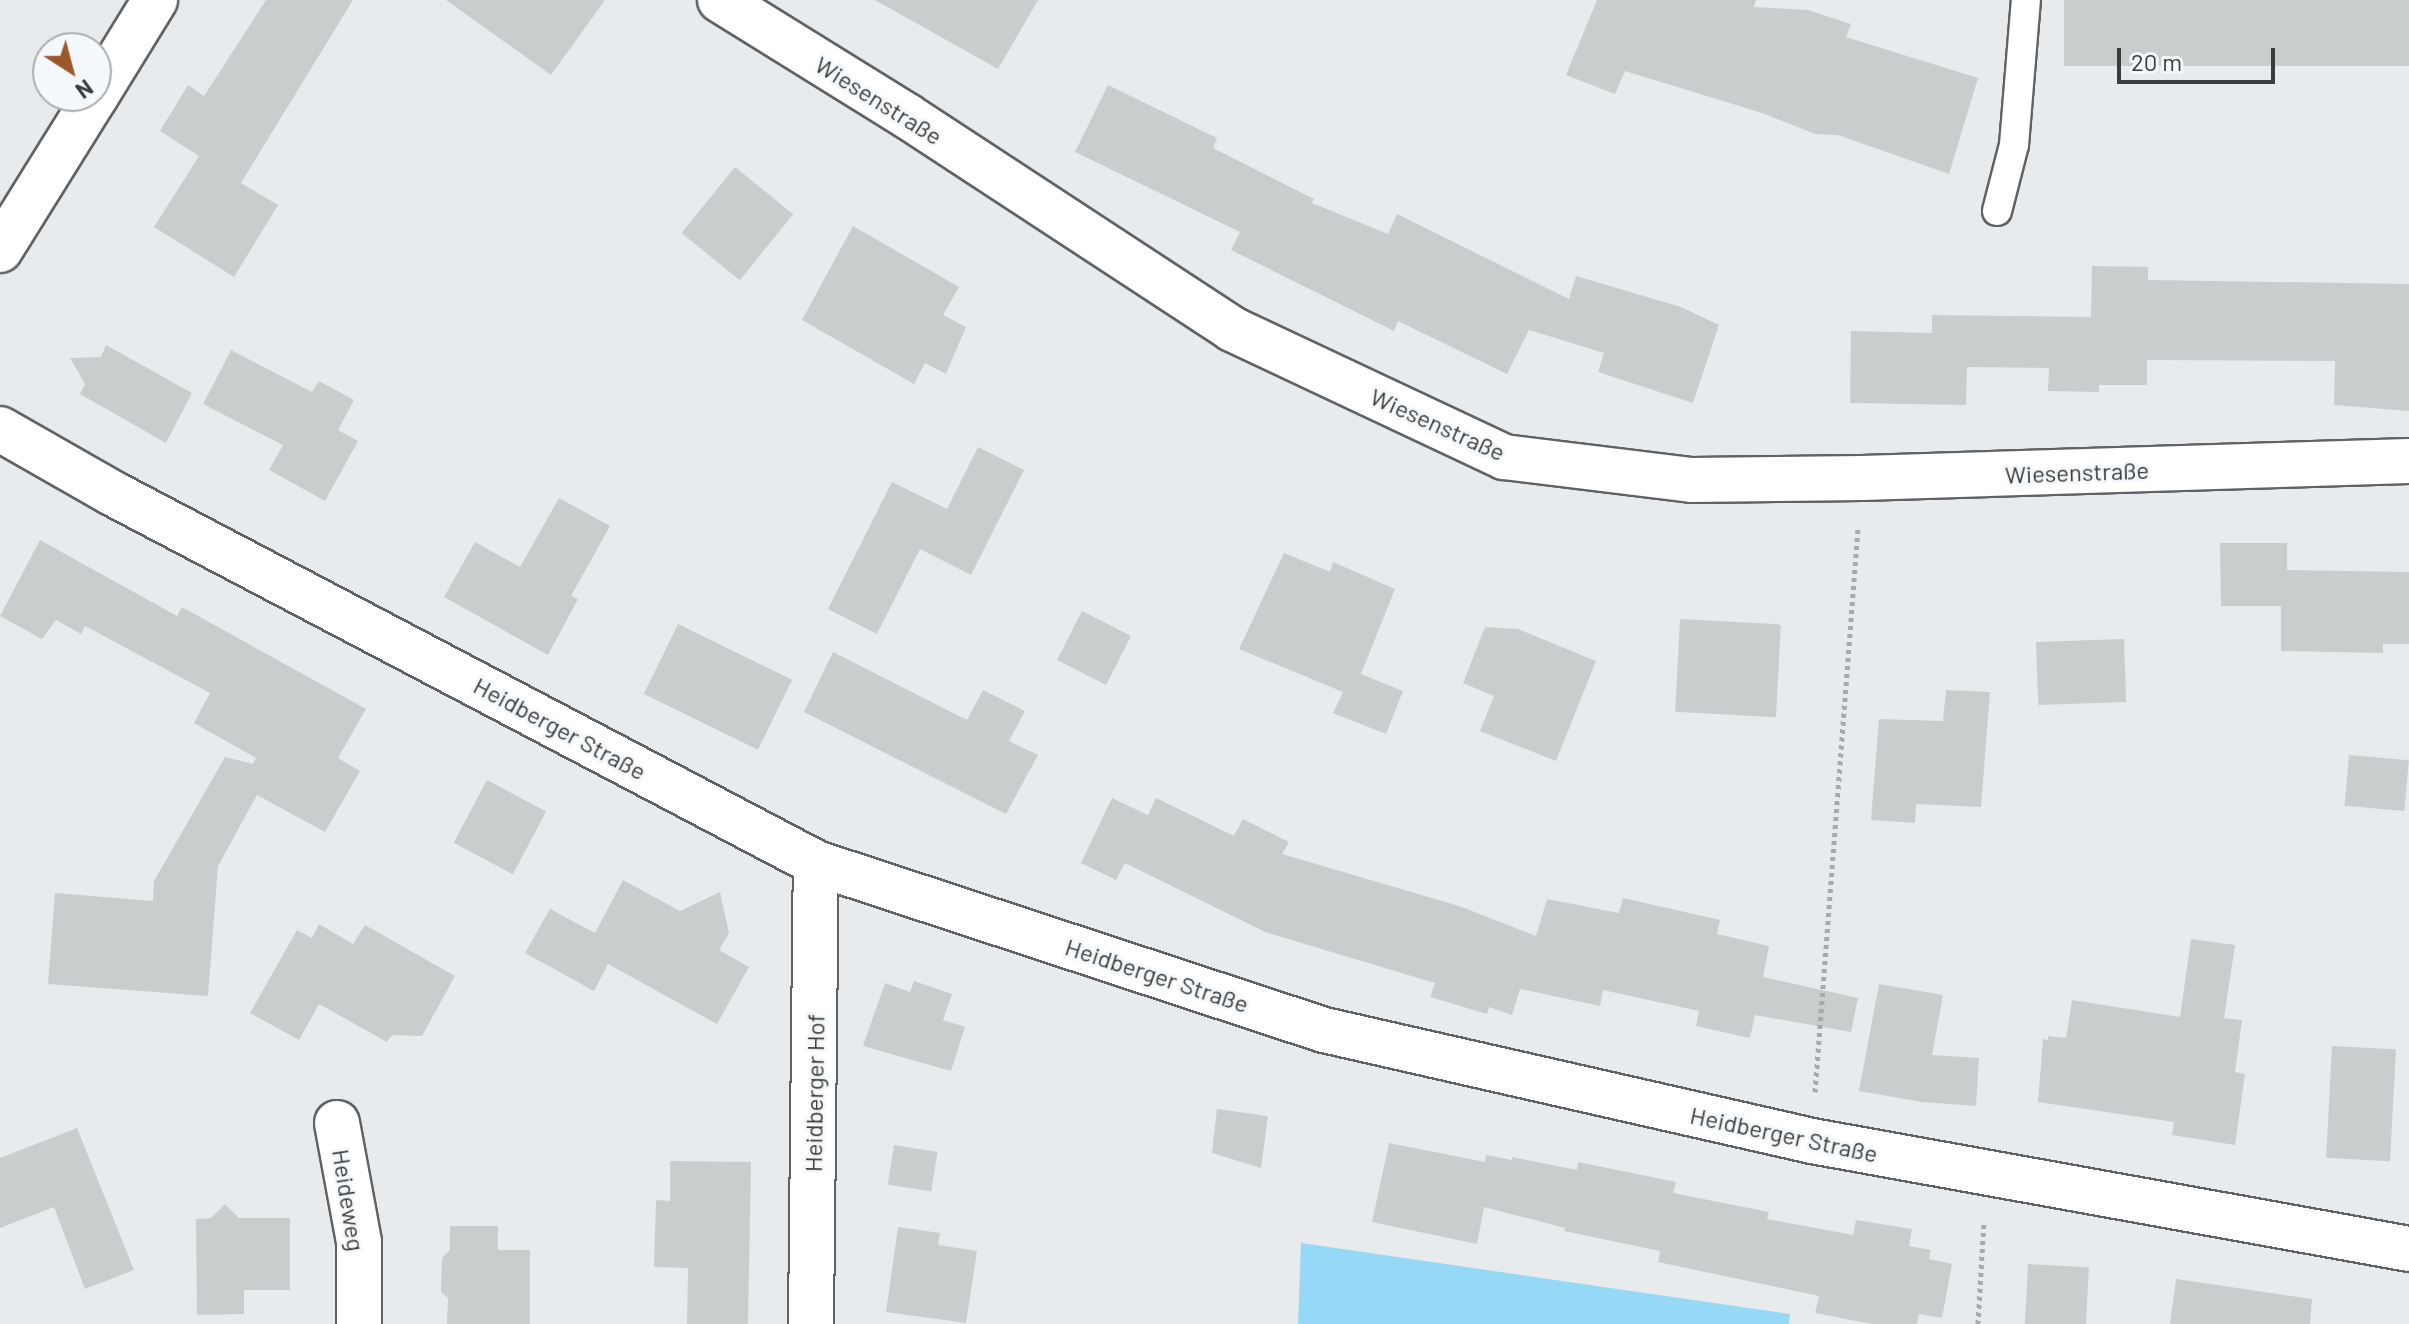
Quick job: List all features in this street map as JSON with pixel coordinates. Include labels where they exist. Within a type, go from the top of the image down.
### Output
[{"type":"street","points":[[112,70],[155,0]]},
{"type":"street","name":"Wiesenstraße","points":[[720,0],[907,116],[1232,329],[1504,457],[1692,480],[1862,478],[2409,461]]},
{"type":"street","points":[[0,250],[86,112]]},
{"type":"street","name":"Heidberger Straße","points":[[0,429],[112,493],[816,863],[1324,1030],[1812,1141],[1986,1175],[2409,1249]]},
{"type":"street","name":"Heidberger Hof","points":[[811,1324],[816,863]]},
{"type":"street","name":"Heideweg","points":[[337,1123],[359,1242],[359,1324]]},
{"type":"lane","points":[[1997,211],[2014,145],[2026,0]]},
{"type":"path","points":[[1812,1141],[1862,478]]},
{"type":"path","points":[[1978,1324],[1986,1175]]},
{"type":"shaded area","points":[[1301,1243],[1790,1314],[1789,1324],[1298,1324]]},
{"type":"building","points":[[266,0],[353,0],[241,183],[278,205],[234,277],[154,227],[199,156],[160,131],[188,85],[204,96]]},
{"type":"building","points":[[446,0],[605,0],[551,75]]},
{"type":"building","points":[[875,0],[1038,0],[998,69]]},
{"type":"building","points":[[1597,0],[1756,0],[1754,7],[1808,10],[1851,24],[1846,37],[1978,78],[1949,174],[1838,135],[1815,134],[1762,113],[1625,71],[1615,94],[1566,75]]},
{"type":"building","points":[[2064,0],[2409,0],[2409,66],[2064,66]]},
{"type":"building","points":[[1108,85],[1217,138],[1213,148],[1314,199],[1312,203],[1388,234],[1397,214],[1569,299],[1576,276],[1681,307],[1719,325],[1693,403],[1598,372],[1604,353],[1529,330],[1507,374],[1398,321],[1394,331],[1231,250],[1240,232],[1075,152]]},
{"type":"building","points":[[735,167],[793,214],[740,280],[682,233]]},
{"type":"building","points":[[853,226],[959,287],[943,315],[966,327],[946,374],[925,363],[914,384],[802,320]]},
{"type":"building","points":[[2092,266],[2148,267],[2148,280],[2409,284],[2409,411],[2334,405],[2335,361],[2147,360],[2147,385],[2099,385],[2099,392],[2048,391],[2049,368],[1967,367],[1966,405],[1850,403],[1851,331],[1932,333],[1932,315],[2091,317]]},
{"type":"building","points":[[106,345],[192,393],[166,443],[80,394],[85,384],[70,358],[101,357]]},
{"type":"building","points":[[231,350],[312,392],[319,381],[354,400],[338,430],[358,441],[325,501],[269,470],[283,445],[203,404]]},
{"type":"building","points":[[978,447],[1024,470],[971,575],[920,549],[877,634],[828,609],[892,482],[947,509]]},
{"type":"building","points":[[559,498],[610,526],[571,596],[578,599],[548,655],[444,597],[475,542],[520,567]]},
{"type":"building","points":[[40,540],[177,616],[182,607],[366,709],[338,758],[360,771],[325,832],[257,795],[218,866],[208,996],[48,984],[55,893],[153,901],[154,881],[225,757],[253,764],[256,758],[194,723],[210,693],[85,626],[81,634],[56,620],[42,639],[0,616]]},
{"type":"building","points":[[2220,543],[2287,543],[2287,570],[2409,572],[2409,644],[2383,644],[2383,653],[2281,651],[2281,606],[2221,606]]},
{"type":"building","points":[[1284,553],[1330,572],[1333,562],[1395,589],[1361,674],[1403,691],[1386,734],[1333,713],[1343,692],[1239,649]]},
{"type":"building","points":[[1082,611],[1131,636],[1106,685],[1057,660]]},
{"type":"building","points":[[1680,619],[1781,624],[1776,717],[1675,712]]},
{"type":"building","points":[[678,624],[792,680],[758,750],[644,694]]},
{"type":"building","points":[[1485,627],[1518,629],[1596,661],[1556,761],[1480,731],[1494,696],[1463,683]]},
{"type":"building","points":[[2124,639],[2126,702],[2038,705],[2036,642]]},
{"type":"building","points":[[833,652],[967,720],[983,690],[1025,711],[1009,741],[1038,755],[1006,814],[804,712]]},
{"type":"building","points":[[1946,690],[1990,692],[1981,807],[1916,804],[1915,823],[1871,820],[1879,719],[1943,721]]},
{"type":"building","points":[[2349,755],[2409,760],[2404,811],[2345,806]]},
{"type":"building","points":[[487,780],[546,811],[513,874],[454,843]]},
{"type":"building","points":[[1112,798],[1148,815],[1156,798],[1234,836],[1243,819],[1289,842],[1282,854],[1459,906],[1536,936],[1547,899],[1619,913],[1623,898],[1720,920],[1717,934],[1769,946],[1763,977],[1858,998],[1851,1032],[1755,1015],[1750,1038],[1696,1026],[1699,1011],[1603,990],[1600,1006],[1520,989],[1512,1015],[1489,1007],[1487,1014],[1430,997],[1435,983],[1265,932],[1125,863],[1116,880],[1081,863]]},
{"type":"building","points":[[623,880],[680,911],[720,892],[729,933],[719,950],[749,967],[717,1024],[608,964],[594,991],[525,953],[550,909],[595,933]]},
{"type":"building","points":[[319,924],[353,944],[365,925],[455,976],[422,1036],[392,1035],[387,1042],[319,1004],[299,1040],[250,1013],[297,930],[312,938]]},
{"type":"building","points":[[2191,939],[2235,945],[2224,1018],[2242,1020],[2235,1072],[2245,1074],[2235,1145],[2172,1135],[2174,1122],[2038,1102],[2043,1039],[2048,1040],[2048,1036],[2066,1038],[2072,1000],[2180,1017]]},
{"type":"building","points":[[914,981],[952,994],[943,1020],[965,1027],[951,1071],[863,1046],[885,983],[910,992]]},
{"type":"building","points":[[1879,984],[1943,995],[1932,1055],[1979,1058],[1976,1106],[1922,1102],[1859,1091]]},
{"type":"building","points":[[2332,1046],[2396,1049],[2390,1161],[2326,1158]]},
{"type":"building","points":[[1217,1109],[1268,1116],[1261,1168],[1212,1153]]},
{"type":"building","points":[[77,1128],[134,1270],[85,1289],[54,1207],[0,1228],[0,1158]]},
{"type":"building","points":[[1389,1143],[1485,1162],[1486,1155],[1512,1160],[1512,1157],[1577,1170],[1578,1162],[1676,1182],[1673,1193],[1769,1212],[1767,1219],[1853,1235],[1856,1220],[1912,1229],[1909,1246],[1931,1250],[1929,1259],[1952,1264],[1942,1318],[1919,1314],[1917,1324],[1872,1324],[1815,1313],[1819,1296],[1658,1262],[1660,1251],[1564,1231],[1565,1228],[1484,1207],[1477,1244],[1372,1222]]},
{"type":"building","points":[[894,1145],[937,1152],[931,1191],[888,1185]]},
{"type":"building","points":[[670,1161],[751,1162],[748,1324],[687,1324],[688,1268],[654,1267],[656,1200],[670,1201]]},
{"type":"building","points":[[225,1204],[239,1218],[290,1218],[290,1290],[244,1290],[244,1314],[197,1315],[196,1219],[211,1218]]},
{"type":"building","points":[[450,1226],[498,1226],[498,1250],[530,1250],[530,1324],[447,1324],[448,1298],[441,1292],[442,1258],[450,1250]]},
{"type":"building","points":[[898,1227],[940,1233],[938,1245],[977,1251],[966,1323],[886,1312]]},
{"type":"building","points":[[2028,1264],[2089,1267],[2086,1324],[2025,1324]]},
{"type":"building","points":[[2176,1279],[2312,1299],[2310,1324],[2170,1324]]}]
